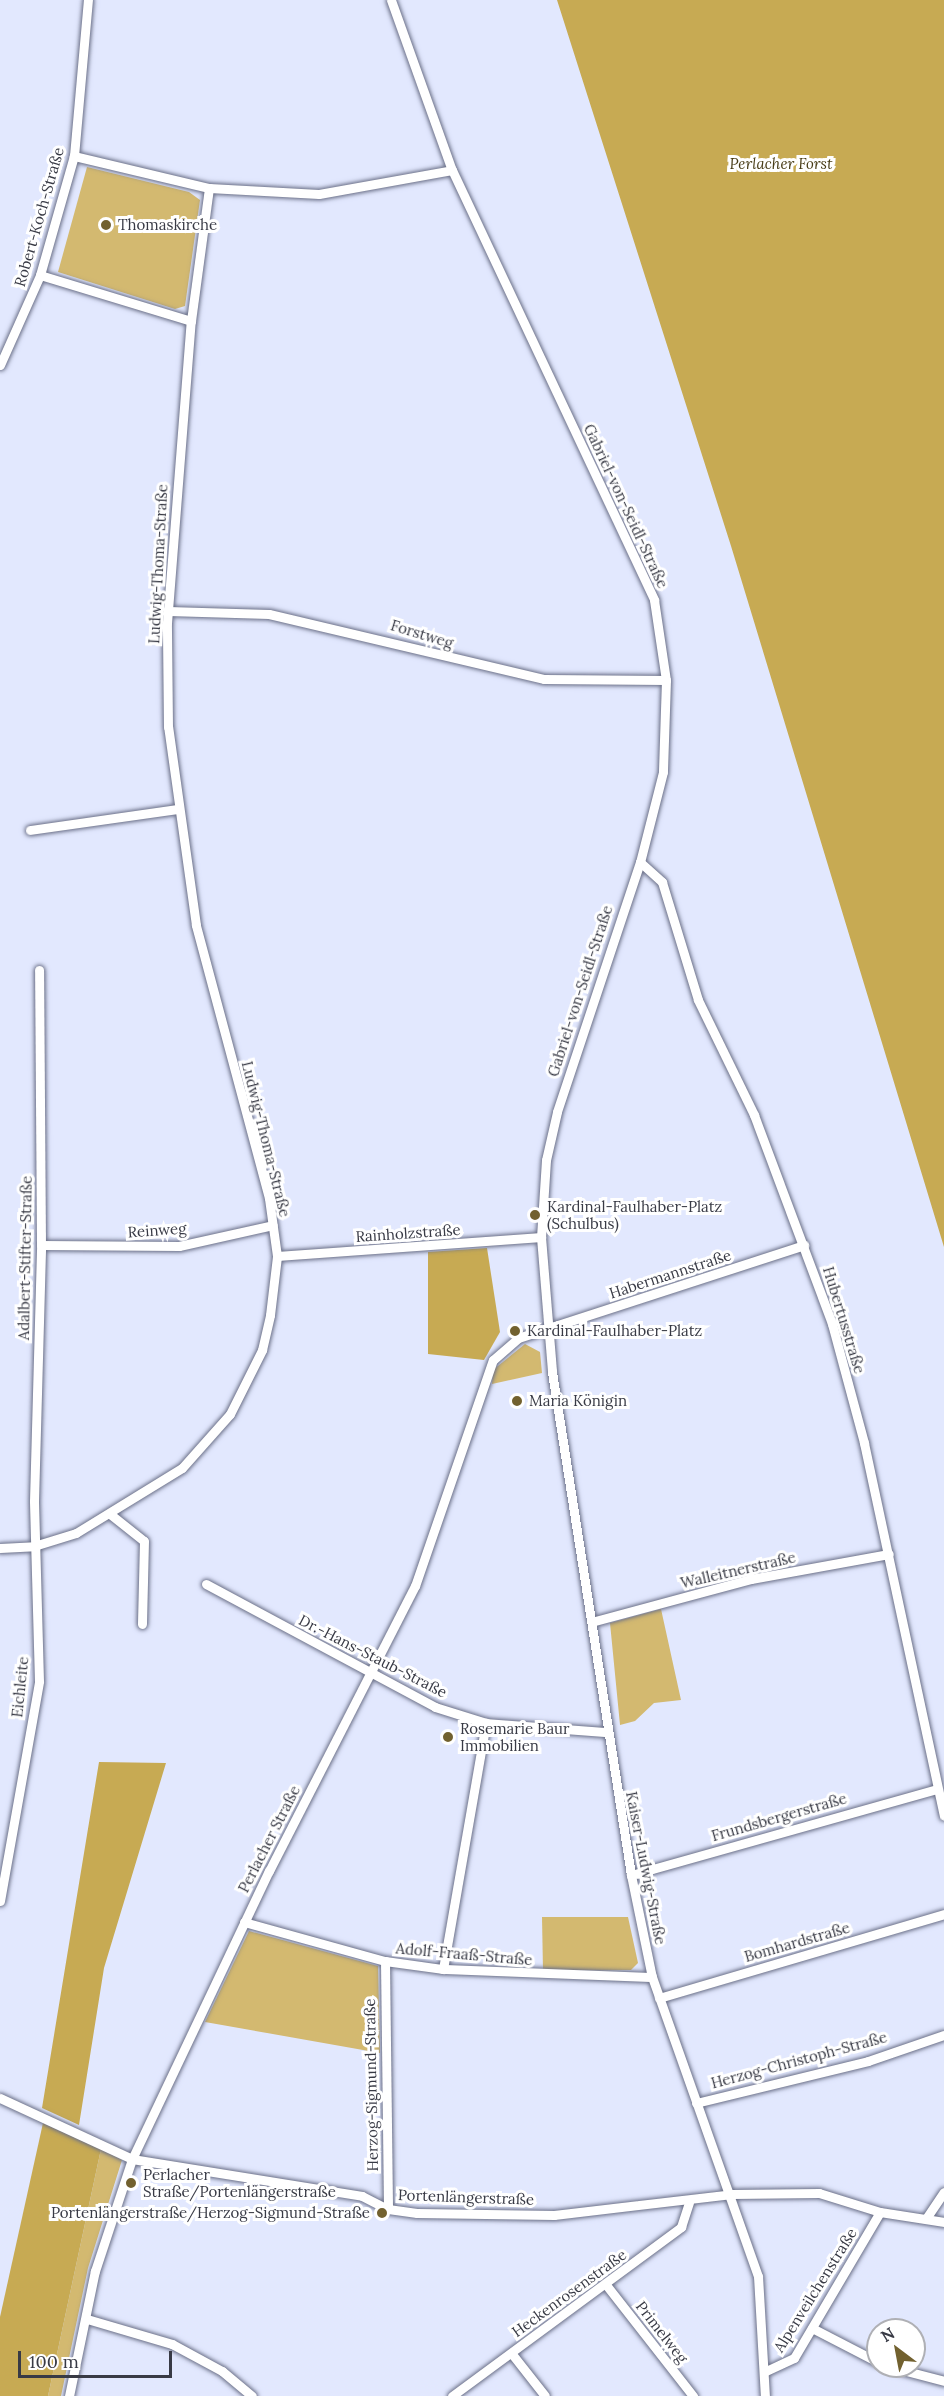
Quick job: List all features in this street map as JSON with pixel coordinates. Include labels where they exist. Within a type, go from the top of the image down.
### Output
[{"type":"street","name":"Robert-Koch-Straße","points":[[0,364],[40,275],[74,156],[88,0]]},
{"type":"street","name":"Gabriel-von-Seidl-Straße","points":[[391,0],[452,170],[654,600],[666,680],[663,772],[640,862],[557,1112],[546,1160],[541,1237],[546,1332]]},
{"type":"street","points":[[74,156],[209,188],[319,194],[452,170]]},
{"type":"street","name":"Ludwig-Thoma-Straße","points":[[0,1548],[34,1546],[110,1514],[182,1468],[230,1414],[262,1350],[277,1256],[273,1225],[196,925],[177,809],[168,727],[168,611],[191,321],[209,188]]},
{"type":"street","points":[[40,275],[191,321]]},
{"type":"street","name":"Forstweg","points":[[168,611],[269,614],[544,679],[666,680]]},
{"type":"street","points":[[30,830],[177,809]]},
{"type":"street","name":"Hubertusstraße","points":[[640,862],[662,882],[698,1000],[754,1115],[832,1324],[889,1554],[936,1789],[944,1816]]},
{"type":"street","name":"Adalbert-Stifter-Straße","points":[[34,1546],[41,1245],[39,970]]},
{"type":"street","name":"Reinweg","points":[[41,1245],[180,1246],[273,1225]]},
{"type":"street","name":"Rainholzstraße","points":[[277,1256],[541,1237]]},
{"type":"street","name":"Habermannstraße","points":[[546,1332],[804,1245]]},
{"type":"street","name":"Kaiser-Ludwig-Straße","points":[[546,1332],[595,1621],[607,1732],[631,1875],[652,1977],[696,2103],[732,2194],[758,2276],[766,2371],[765,2396]]},
{"type":"street","name":"Perlacher Straße","points":[[69,2396],[98,2261],[132,2159],[244,1922],[372,1675],[440,1525],[493,1360],[518,1338],[546,1332]]},
{"type":"street","points":[[110,1514],[144,1541],[142,1624]]},
{"type":"street","name":"Eichleite","points":[[0,1901],[39,1681],[40,1609],[34,1546]]},
{"type":"street","name":"Walleitnerstraße","points":[[595,1621],[751,1579],[889,1554]]},
{"type":"street","name":"Dr.-Hans-Staub-Straße","points":[[206,1584],[435,1707],[486,1723],[607,1732]]},
{"type":"street","points":[[443,1969],[486,1723]]},
{"type":"street","name":"Frundsbergerstraße","points":[[631,1875],[936,1789]]},
{"type":"street","name":"Bomhardstraße","points":[[659,1998],[944,1914]]},
{"type":"street","name":"Adolf-Fraaß-Straße","points":[[244,1922],[385,1961],[443,1969],[652,1977]]},
{"type":"street","name":"Herzog-Sigmund-Straße","points":[[385,1961],[388,2209]]},
{"type":"street","name":"Herzog-Christoph-Straße","points":[[696,2103],[868,2061],[944,2035]]},
{"type":"street","name":"Portenlängerstraße","points":[[0,2098],[132,2159],[362,2196],[388,2209],[554,2214],[689,2202],[732,2194],[819,2193],[880,2212],[927,2217],[944,2222]]},
{"type":"street","points":[[927,2217],[944,2192]]},
{"type":"street","name":"Heckenrosenstraße","points":[[452,2396],[607,2286],[681,2227],[689,2202]]},
{"type":"street","name":"Alpenveilchenstraße","points":[[766,2371],[794,2358],[880,2212]]},
{"type":"street","name":"Primelweg","points":[[607,2286],[693,2396]]},
{"type":"street","points":[[87,2319],[172,2344],[222,2371],[252,2396]]},
{"type":"street","points":[[812,2328],[866,2356]]},
{"type":"street","points":[[512,2354],[545,2396]]},
{"type":"street","points":[[926,2376],[944,2381]]},
{"type":"shaded area","points":[[87,167],[189,192],[200,200],[185,306],[175,309],[58,272]]},
{"type":"shaded area","name":"Kardinal-Faulhaber-Platz","points":[[525,1344],[540,1352],[542,1373],[492,1384],[493,1370]]},
{"type":"shaded area","points":[[661,1609],[681,1700],[654,1703],[635,1721],[620,1725],[610,1623]]},
{"type":"shaded area","points":[[542,1917],[628,1917],[638,1963],[631,1970],[543,1971]]},
{"type":"shaded area","points":[[249,1931],[378,1966],[380,2053],[205,2022]]},
{"type":"shaded area","points":[[101,2149],[122,2160],[88,2268],[61,2396],[48,2396]]},
{"type":"green space","name":"Perlacher Forst","points":[[557,0],[944,0],[944,1247],[731,546]]},
{"type":"green space","points":[[487,1248],[500,1332],[484,1360],[428,1354],[428,1252]]},
{"type":"green space","points":[[99,1762],[166,1763],[104,1968],[79,2125],[42,2108]]},
{"type":"green space","points":[[43,2123],[101,2149],[48,2396],[0,2396],[0,2317]]},
{"type":"place","name":"Thomaskirche","points":[[106,225]]},
{"type":"place","name":"Kardinal-Faulhaber-Platz (Schulbus)","points":[[535,1215]]},
{"type":"place","name":"Kardinal-Faulhaber-Platz","points":[[515,1331]]},
{"type":"place","name":"Maria Königin","points":[[517,1401]]},
{"type":"place","name":"Rosemarie Baur Immobilien","points":[[448,1737]]},
{"type":"place","name":"Perlacher Straße/Portenlängerstraße","points":[[131,2183]]},
{"type":"place","name":"Portenlängerstraße/Herzog-Sigmund-Straße","points":[[382,2213]]}]
